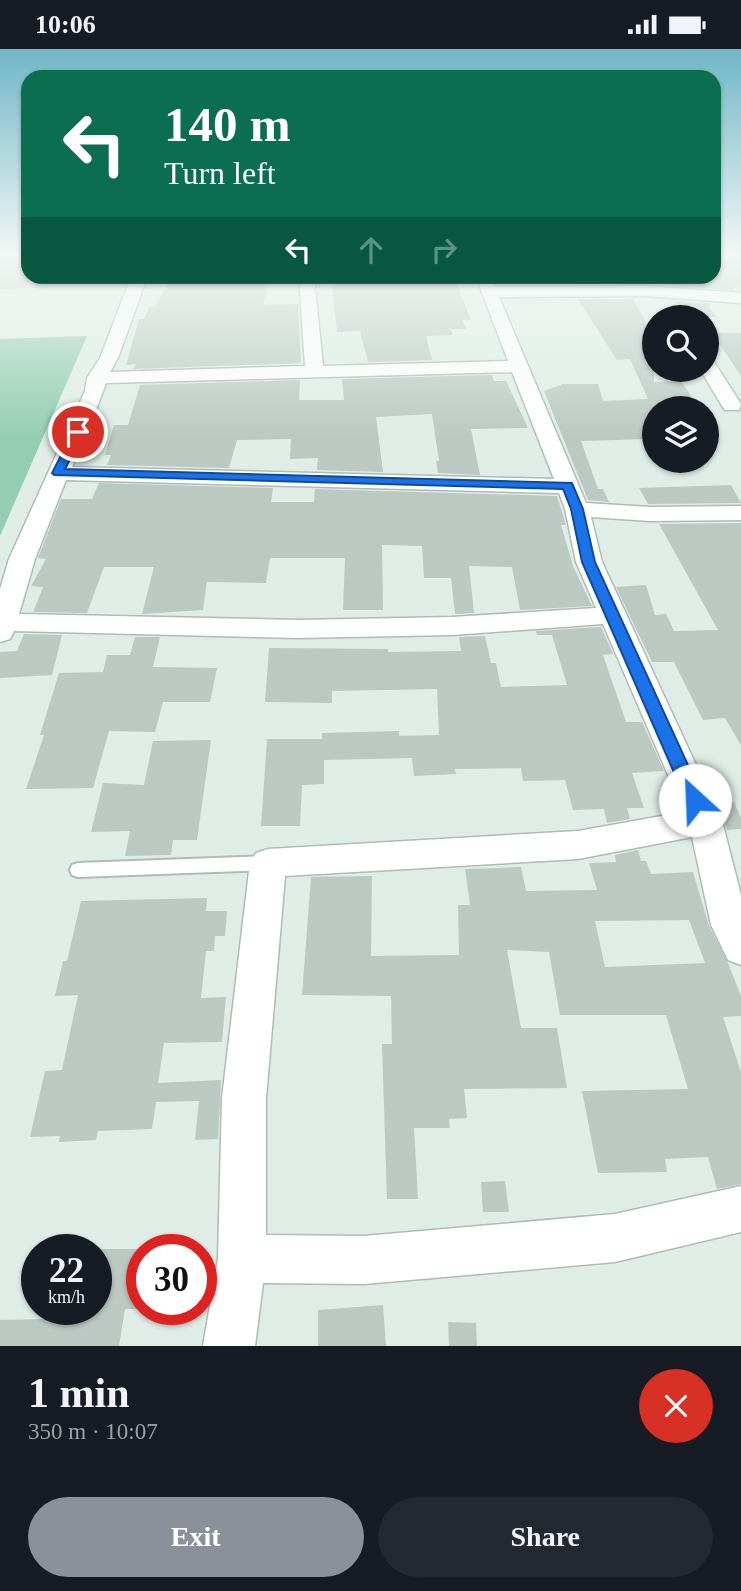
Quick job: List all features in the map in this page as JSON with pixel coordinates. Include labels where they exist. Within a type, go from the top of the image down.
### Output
[{"type":"street","points":[[125,316],[109,358],[97,378],[95,391],[78,432],[22,559],[2,627],[298,629],[452,626],[614,615]]},
{"type":"street","points":[[310,316],[314,373]]},
{"type":"street","points":[[500,316],[520,366],[522,379],[573,497],[589,562],[705,821],[737,933]]},
{"type":"street","points":[[97,378],[520,366]]},
{"type":"street","points":[[717,382],[732,406]]},
{"type":"street","points":[[58,473],[573,497],[650,514],[741,513]]},
{"type":"street","points":[[229,1346],[242,1259],[244,1098],[268,863],[578,845],[705,821]]},
{"type":"street","points":[[242,1259],[364,1259],[615,1238],[741,1209]]},
{"type":"lane","points":[[78,870],[268,863]]},
{"type":"green space","points":[[87,336],[0,536],[0,339]]},
{"type":"building","points":[[146,316],[299,316],[301,363],[133,369],[136,364],[126,365],[139,319],[144,319]]},
{"type":"building","points":[[335,316],[469,316],[471,320],[462,320],[466,329],[450,329],[453,335],[426,336],[432,360],[368,362],[360,331],[337,332]]},
{"type":"building","points":[[589,316],[642,316],[642,382],[682,382],[691,396],[647,396],[630,359],[617,360]]},
{"type":"building","points":[[719,333],[741,333],[741,376],[719,343]]},
{"type":"building","points":[[492,375],[494,381],[506,381],[528,428],[471,429],[480,475],[438,473],[436,461],[439,461],[432,414],[376,417],[383,472],[317,470],[318,458],[290,459],[291,439],[237,440],[229,468],[107,465],[111,455],[105,455],[114,425],[128,425],[140,385],[300,380],[299,400],[344,400],[342,379]]},
{"type":"building","points":[[561,384],[598,384],[603,401],[642,399],[642,439],[581,441],[598,489],[603,489],[609,502],[588,500],[544,391],[561,385],[565,396]]},
{"type":"building","points":[[99,483],[273,488],[271,502],[314,502],[315,489],[557,496],[566,525],[561,525],[573,566],[592,606],[520,610],[512,567],[469,566],[474,613],[455,614],[451,578],[424,578],[422,546],[382,545],[383,610],[343,610],[345,558],[270,558],[266,583],[207,582],[203,610],[142,614],[154,567],[104,567],[87,613],[33,612],[43,587],[31,586],[46,559],[38,558],[61,499],[92,499]]},
{"type":"building","points":[[731,485],[741,503],[648,504],[639,488]]},
{"type":"building","points":[[741,523],[741,745],[725,718],[703,720],[674,662],[652,662],[616,587],[646,585],[655,615],[666,614],[674,631],[718,630],[659,524]]},
{"type":"building","points":[[601,627],[613,654],[603,655],[626,722],[642,722],[664,771],[632,773],[644,808],[627,808],[630,819],[607,823],[604,809],[573,810],[565,780],[523,781],[521,768],[455,769],[456,774],[414,776],[412,758],[324,760],[324,784],[302,785],[300,826],[261,826],[267,739],[322,739],[322,733],[399,731],[399,736],[439,735],[437,689],[332,691],[332,703],[265,702],[269,648],[388,649],[388,652],[461,651],[459,637],[485,636],[491,663],[496,663],[501,687],[567,685],[552,635],[537,635],[536,631]]},
{"type":"building","points":[[24,634],[62,635],[52,675],[0,678],[0,652],[17,651]]},
{"type":"building","points":[[135,637],[160,637],[153,667],[217,668],[210,702],[163,702],[155,732],[109,731],[93,788],[26,789],[44,735],[40,735],[59,673],[103,672],[107,655],[130,655]]},
{"type":"building","points":[[211,740],[197,840],[173,840],[171,855],[125,856],[130,831],[91,832],[103,783],[144,785],[153,741]]},
{"type":"building","points":[[734,802],[741,818],[741,829],[727,830],[717,803]]},
{"type":"building","points":[[638,850],[641,861],[646,861],[651,874],[693,872],[709,926],[741,996],[741,1016],[723,1017],[741,1072],[741,1184],[717,1189],[708,1157],[665,1159],[667,1172],[598,1173],[582,1091],[688,1089],[666,1015],[560,1015],[549,952],[507,950],[521,1028],[557,1028],[567,1088],[464,1089],[467,1118],[449,1119],[450,1128],[414,1128],[418,1199],[387,1199],[382,1044],[392,1044],[391,996],[302,995],[311,877],[372,876],[371,956],[459,955],[458,905],[470,905],[465,869],[521,867],[526,891],[597,890],[589,863],[616,862],[615,855]],"holes":[[[689,920],[705,963],[605,967],[595,921]]]},
{"type":"building","points":[[207,898],[206,911],[227,911],[225,936],[215,936],[214,951],[206,951],[201,998],[226,997],[222,1042],[164,1043],[158,1083],[221,1080],[218,1139],[195,1140],[199,1101],[156,1102],[152,1129],[98,1131],[96,1140],[59,1142],[60,1136],[30,1137],[45,1071],[62,1070],[78,995],[55,996],[63,961],[67,961],[81,901]]},
{"type":"building","points":[[505,1181],[509,1212],[483,1212],[481,1182]]},
{"type":"building","points":[[112,1249],[126,1249],[126,1309],[119,1346],[0,1346],[0,1320],[21,1320],[21,1325],[112,1325]]},
{"type":"building","points":[[383,1305],[386,1346],[318,1346],[318,1310]]},
{"type":"building","points":[[448,1322],[476,1323],[477,1346],[449,1346]]},
{"type":"route","points":[[78,432],[58,473],[568,486],[577,509],[589,562],[695,800]]}]
